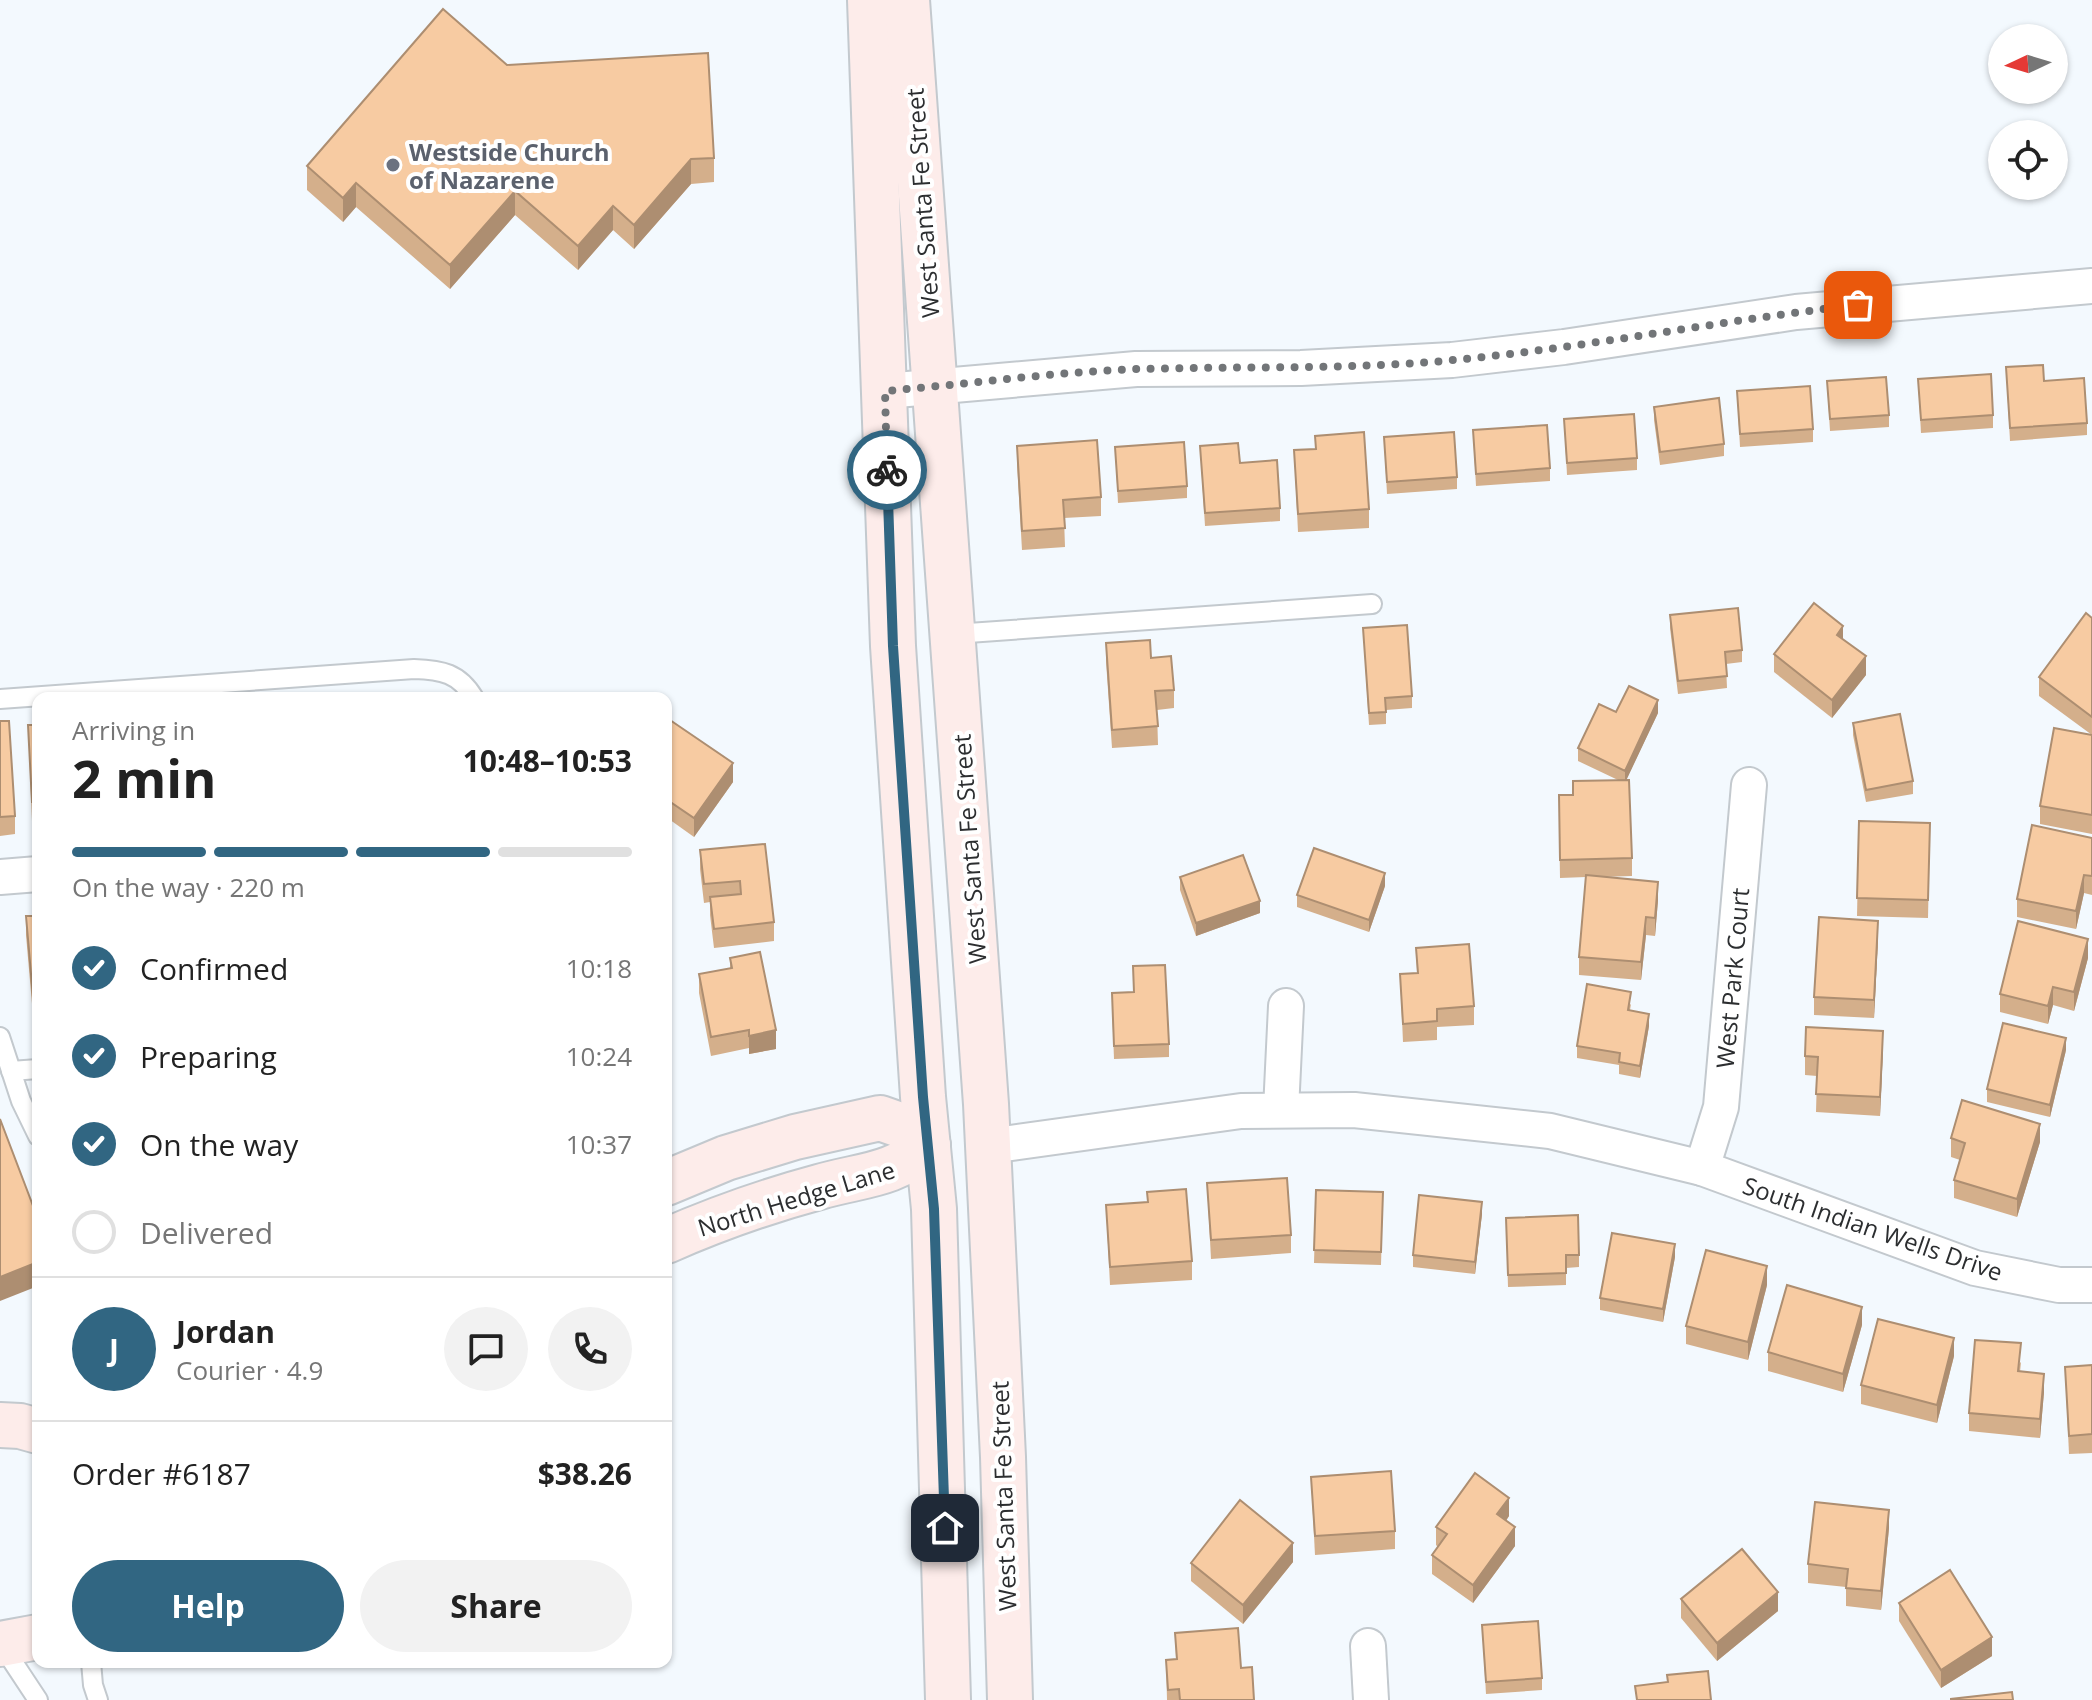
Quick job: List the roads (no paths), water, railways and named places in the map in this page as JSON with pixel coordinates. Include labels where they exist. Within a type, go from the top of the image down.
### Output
[{"type":"street","name":"West Santa Fe Street","points":[[870,0],[893,646],[923,1097],[934,1209],[948,1700]]},
{"type":"street","name":"West Santa Fe Street","points":[[907,0],[989,1146],[1010,1700]]},
{"type":"street","points":[[885,391],[1136,369],[1301,368],[1452,360],[1564,347],[1796,312],[2092,286]]},
{"type":"street","name":"West Park Court","points":[[1702,1168],[1721,1107],[1749,785]]},
{"type":"street","points":[[0,877],[32,874]]},
{"type":"street","points":[[1281,1110],[1286,1006]]},
{"type":"street","name":"South Indian Wells Drive","points":[[989,1146],[1241,1111],[1354,1110],[1550,1131],[1702,1168],[1975,1268],[2059,1285],[2092,1285]]},
{"type":"street","name":"North Hedge Lane","points":[[672,1174],[795,1137],[880,1118],[900,1125],[928,1146],[891,1170],[746,1208],[672,1239]]},
{"type":"street","points":[[928,1146],[989,1146]]},
{"type":"street","points":[[0,1644],[32,1638]]},
{"type":"street","points":[[1368,1646],[1371,1700]]},
{"type":"lane","points":[[954,634],[1372,604]]},
{"type":"lane","points":[[97,692],[414,669],[453,675],[470,692]]},
{"type":"lane","points":[[0,699],[32,697]]},
{"type":"lane","points":[[0,1037],[21,1101],[32,1124]]},
{"type":"lane","points":[[11,1071],[32,1069]]},
{"type":"lane","points":[[0,1644],[38,1700]]},
{"type":"lane","points":[[92,1668],[98,1700]]},
{"type":"place","name":"Westside Church of Nazarene","points":[[393,165]]}]
